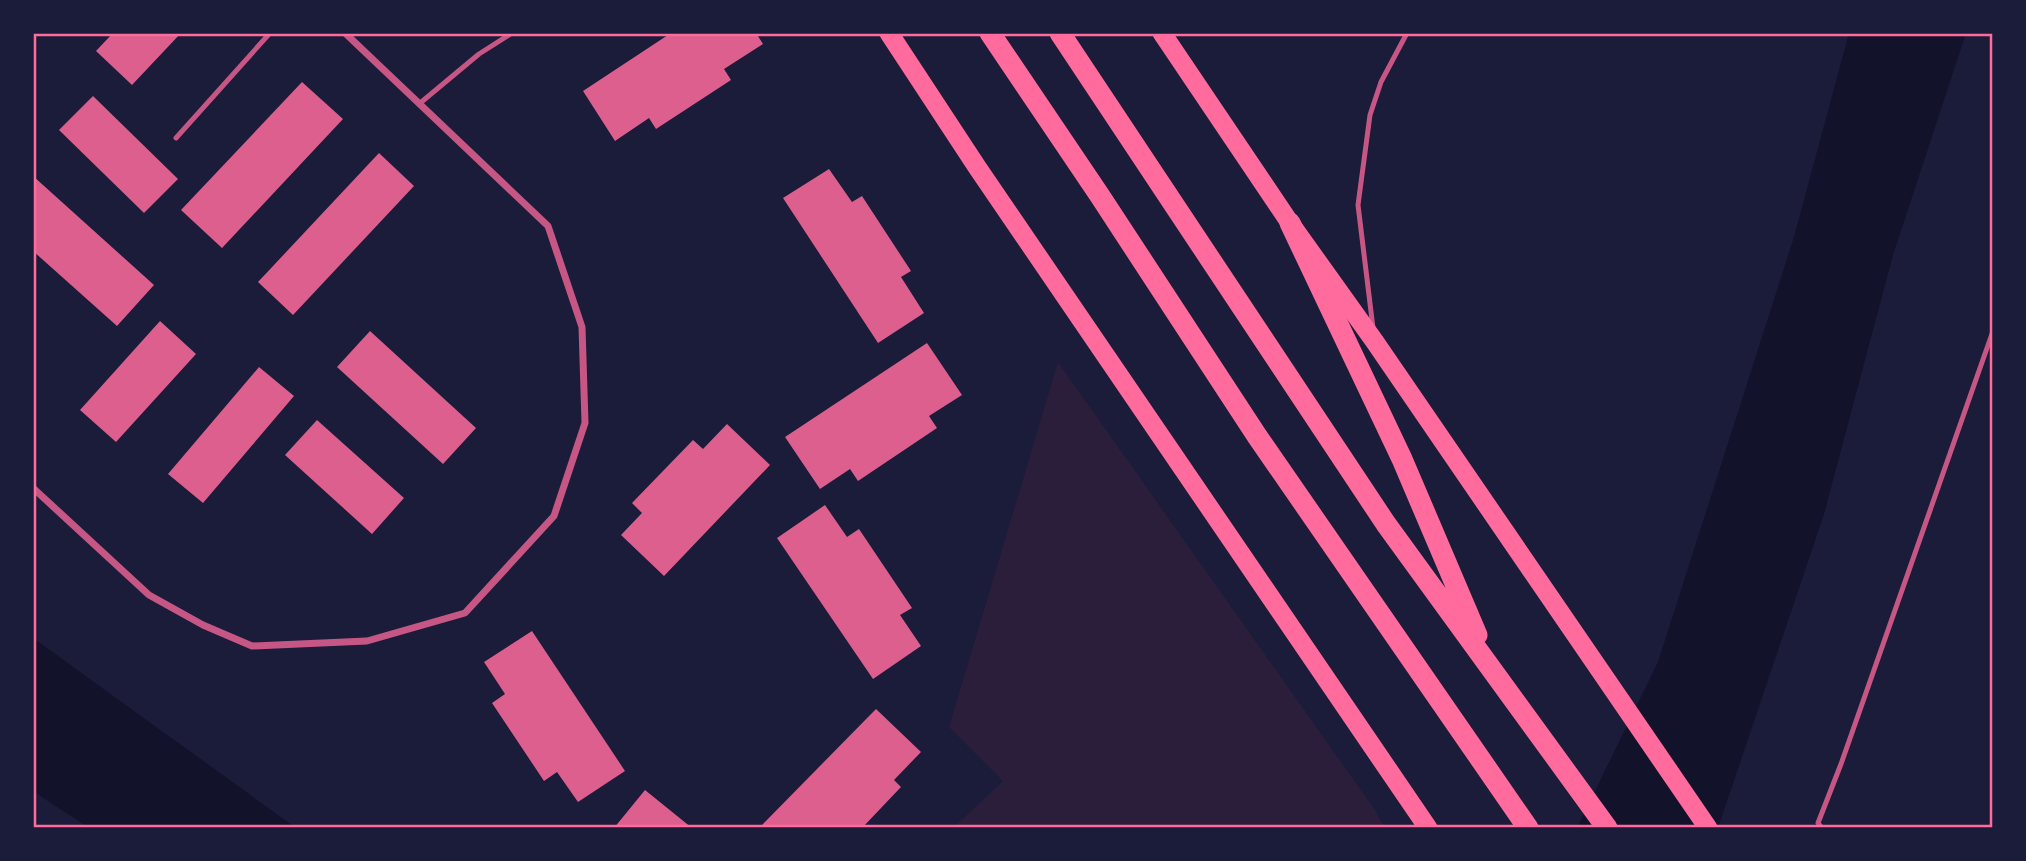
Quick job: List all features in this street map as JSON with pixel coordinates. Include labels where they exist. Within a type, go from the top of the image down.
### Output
[{"type":"highway","points":[[889,33],[977,167],[1428,828]]},
{"type":"highway","points":[[990,33],[1257,436],[1528,828]]},
{"type":"highway","points":[[1060,33],[1386,524],[1607,828]]},
{"type":"highway","points":[[1161,33],[1707,828]]},
{"type":"highway","points":[[1290,223],[1402,459],[1491,670]]},
{"type":"street","points":[[33,488],[149,595],[203,625],[252,646],[367,641],[465,612],[554,516],[584,423],[582,327],[548,226],[345,33]]},
{"type":"lane","points":[[176,138],[270,33]]},
{"type":"lane","points":[[419,104],[479,54],[512,33]]},
{"type":"lane","points":[[1375,342],[1358,205],[1370,115],[1381,82],[1407,33]]},
{"type":"lane","points":[[1822,828],[1818,823],[1993,331]]},
{"type":"shaded area","points":[[1849,33],[1966,33],[1893,255],[1824,514],[1718,828],[1577,828],[1658,662],[1794,237]]},
{"type":"shaded area","points":[[1058,362],[1375,810],[1385,828],[953,828],[1003,781],[949,727]]},
{"type":"shaded area","points":[[33,638],[296,828],[89,828],[33,791]]},
{"type":"building","points":[[113,33],[181,33],[132,85],[96,51]]},
{"type":"building","points":[[671,33],[756,33],[763,44],[724,69],[731,80],[656,129],[649,118],[615,141],[583,91]]},
{"type":"building","points":[[302,82],[343,119],[222,248],[181,210]]},
{"type":"building","points":[[93,96],[178,179],[144,213],[59,130]]},
{"type":"building","points":[[379,153],[414,186],[293,315],[258,282]]},
{"type":"building","points":[[829,169],[852,202],[862,196],[911,271],[901,277],[924,313],[878,343],[783,198]]},
{"type":"building","points":[[33,176],[154,285],[117,326],[33,251]]},
{"type":"building","points":[[160,321],[196,354],[116,442],[80,410]]},
{"type":"building","points":[[370,331],[476,428],[443,464],[337,367]]},
{"type":"building","points":[[927,343],[962,395],[929,416],[937,428],[858,481],[850,469],[820,489],[785,437]]},
{"type":"building","points":[[259,367],[294,396],[203,503],[168,474]]},
{"type":"building","points":[[317,420],[404,498],[372,534],[285,455]]},
{"type":"building","points":[[727,424],[770,465],[664,576],[621,535],[642,513],[632,503],[693,440],[703,449]]},
{"type":"building","points":[[825,505],[847,537],[859,529],[912,608],[900,615],[921,646],[873,679],[777,538]]},
{"type":"building","points":[[532,631],[625,771],[578,802],[557,772],[544,781],[492,703],[505,694],[484,662]]},
{"type":"building","points":[[876,709],[921,752],[894,780],[901,787],[862,828],[759,828]]},
{"type":"building","points":[[645,790],[692,828],[614,828]]}]
